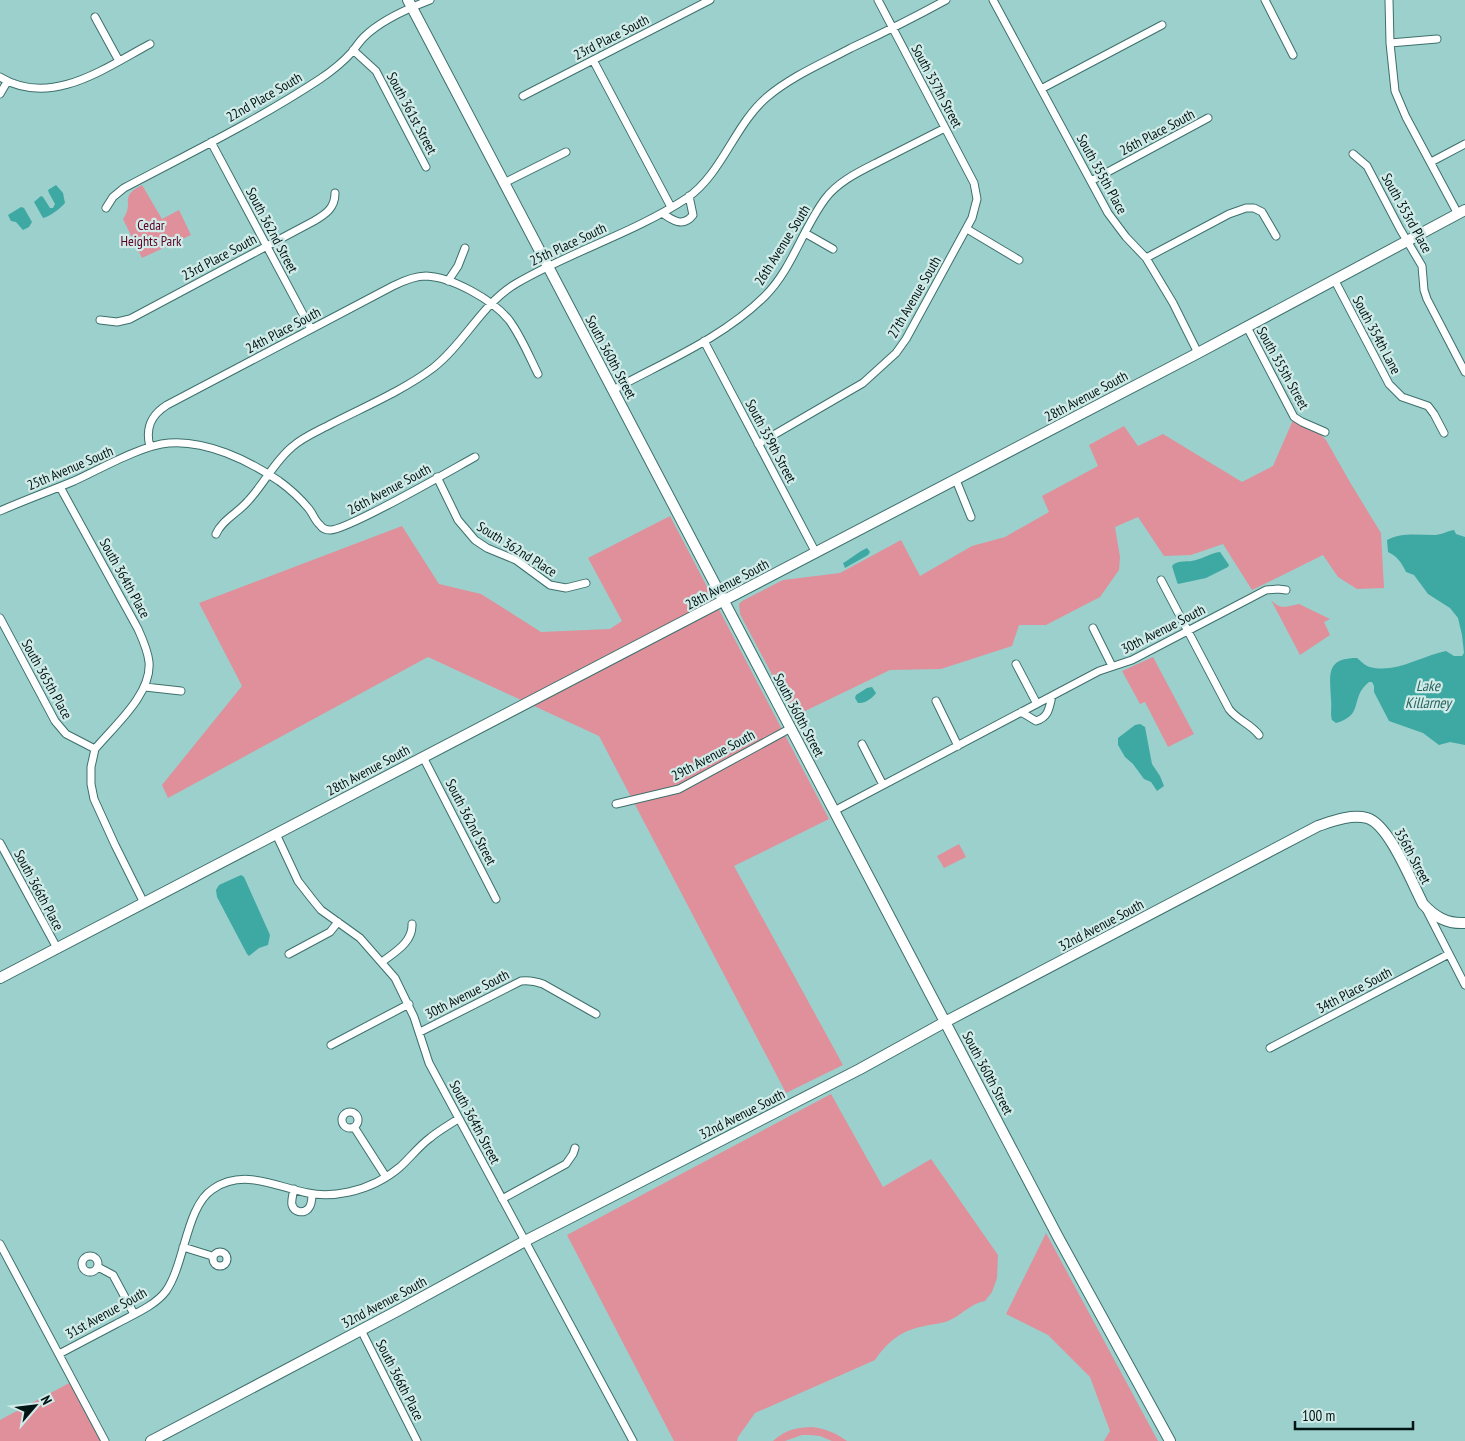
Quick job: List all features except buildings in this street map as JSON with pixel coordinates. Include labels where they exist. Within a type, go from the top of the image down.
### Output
[{"type":"street","name":"22nd Place South","points":[[106,208],[113,196],[124,188],[295,95],[335,68],[367,34],[409,4],[430,0]]},
{"type":"street","name":"23rd Place South","points":[[523,96],[710,0]]},
{"type":"street","name":"South 357th Street","points":[[878,0],[974,183]]},
{"type":"street","name":"25th Place South","points":[[216,534],[221,524],[248,501],[284,455],[298,442],[432,368],[450,352],[490,304],[512,286],[662,213],[689,196],[700,186],[721,160],[746,119],[767,96],[811,68],[946,0]]},
{"type":"street","name":"South 355th Place","points":[[994,0],[1091,181],[1117,226],[1146,258],[1173,303],[1198,354]]},
{"type":"street","points":[[1265,0],[1293,55]]},
{"type":"street","points":[[1389,0],[1390,43],[1395,91],[1406,118],[1462,212]]},
{"type":"street","name":"South 360th Street","points":[[409,4],[1058,1237],[1170,1441]]},
{"type":"street","points":[[95,16],[119,61]]},
{"type":"street","points":[[1041,89],[1162,25]]},
{"type":"street","points":[[1390,43],[1437,39]]},
{"type":"street","points":[[0,77],[7,82],[31,88],[63,87],[86,78],[150,44]]},
{"type":"street","name":"South 361st Street","points":[[353,50],[376,71],[426,167]]},
{"type":"street","points":[[593,60],[671,207]]},
{"type":"street","points":[[0,94],[7,82]]},
{"type":"street","name":"26th Place South","points":[[1091,181],[1208,118]]},
{"type":"street","name":"26th Avenue South","points":[[613,390],[704,341],[755,306],[767,294],[785,269],[824,200],[841,183],[945,128]]},
{"type":"street","name":"South 362nd Street","points":[[211,142],[311,329]]},
{"type":"street","points":[[1431,162],[1465,144]]},
{"type":"street","points":[[504,183],[566,152]]},
{"type":"street","name":"South 353rd Place","points":[[1353,154],[1367,166],[1424,270],[1426,299],[1465,372]]},
{"type":"street","name":"27th Avenue South","points":[[758,444],[863,383],[896,352],[906,339],[972,218],[977,199],[974,183]]},
{"type":"street","name":"23rd Place South","points":[[100,320],[117,322],[130,319],[314,221],[329,211],[334,203],[335,193]]},
{"type":"street","points":[[662,213],[677,222],[687,221],[693,215],[689,196]]},
{"type":"street","points":[[1146,258],[1233,212],[1246,208],[1254,208],[1262,212],[1276,236]]},
{"type":"street","name":"28th Avenue South","points":[[0,978],[1198,354],[1462,212]]},
{"type":"street","points":[[966,229],[1019,260]]},
{"type":"street","points":[[805,233],[833,249]]},
{"type":"street","points":[[448,281],[458,266],[465,248]]},
{"type":"street","name":"24th Place South","points":[[150,447],[148,428],[152,419],[161,409],[408,279],[426,276],[448,281],[490,304]]},
{"type":"street","name":"South 354th Lane","points":[[1335,281],[1389,384],[1402,397],[1428,406],[1444,434]]},
{"type":"street","points":[[490,304],[502,313],[511,324],[538,374]]},
{"type":"street","name":"South 355th Street","points":[[1247,327],[1291,412],[1302,422],[1326,432]]},
{"type":"street","name":"South 359th Street","points":[[704,341],[816,552]]},
{"type":"street","name":"25th Avenue South","points":[[0,511],[150,447],[169,443],[191,444],[232,456],[268,475],[293,492],[316,520]]},
{"type":"street","name":"26th Avenue South","points":[[316,520],[325,529],[340,528],[475,457]]},
{"type":"street","name":"South 362nd Place","points":[[436,478],[458,520],[475,540],[487,548],[516,560],[550,585],[566,588],[586,583]]},
{"type":"street","points":[[956,480],[971,517]]},
{"type":"street","name":"South 364th Place","points":[[60,487],[143,639],[149,662],[149,677],[145,687]]},
{"type":"street","points":[[1161,580],[1229,709],[1234,716],[1249,725],[1259,735]]},
{"type":"street","name":"30th Avenue South","points":[[834,811],[1099,671],[1132,660],[1266,590],[1286,590]]},
{"type":"street","name":"South 365th Place","points":[[0,618],[55,721],[66,734],[95,749]]},
{"type":"street","points":[[1093,628],[1112,666]]},
{"type":"street","points":[[1016,664],[1037,704]]},
{"type":"street","points":[[144,903],[114,845],[94,799],[91,776],[95,749],[145,687],[180,691]]},
{"type":"street","points":[[1021,712],[1036,721],[1042,719],[1047,714],[1052,696]]},
{"type":"street","points":[[936,701],[958,746]]},
{"type":"street","name":"29th Avenue South","points":[[616,804],[679,789],[791,728]]},
{"type":"street","points":[[862,744],[883,785]]},
{"type":"street","name":"South 362nd Street","points":[[423,757],[496,899]]},
{"type":"street","name":"32nd Avenue South","points":[[151,1441],[168,1437],[525,1240],[860,1069],[945,1022],[1307,832],[1332,821],[1349,818]]},
{"type":"street","name":"356th Street","points":[[1349,818],[1373,820],[1383,829],[1423,904]]},
{"type":"street","name":"South 364th Street","points":[[276,834],[305,890],[321,910],[360,938],[395,978],[409,1004],[429,1063],[633,1441]]},
{"type":"street","name":"South 366th Place","points":[[0,843],[56,948]]},
{"type":"street","points":[[1423,904],[1430,912],[1443,920],[1465,924]]},
{"type":"street","points":[[1423,904],[1465,985]]},
{"type":"street","points":[[288,954],[330,932],[338,922]]},
{"type":"street","points":[[382,962],[409,939],[413,930],[412,924]]},
{"type":"street","name":"34th Place South","points":[[1270,1048],[1449,954]]},
{"type":"street","name":"30th Avenue South","points":[[420,1032],[526,980],[543,984],[596,1014]]},
{"type":"street","points":[[331,1045],[409,1004]]},
{"type":"street","name":"31st Avenue South","points":[[59,1354],[134,1314],[154,1302],[165,1292],[174,1277],[199,1203],[212,1189],[230,1181],[253,1180],[266,1181],[312,1194],[334,1195],[351,1192],[386,1177],[400,1167],[430,1137],[458,1119]]},
{"type":"street","points":[[354,1127],[386,1177]]},
{"type":"street","points":[[502,1199],[566,1164],[573,1154],[574,1148]]},
{"type":"street","points":[[294,1189],[292,1204],[298,1212],[309,1209],[312,1194]]},
{"type":"street","points":[[0,1244],[104,1441]]},
{"type":"street","points":[[183,1247],[212,1256]]},
{"type":"street","points":[[98,1268],[114,1275],[134,1314]]},
{"type":"street","name":"South 366th Place","points":[[361,1330],[417,1441]]},
{"type":"green space","name":"Cedar Heights Park","points":[[142,185],[162,219],[179,210],[191,235],[142,258],[123,219],[128,208],[131,193]]},
{"type":"green space","points":[[1293,420],[1319,433],[1326,440],[1381,533],[1384,588],[1357,589],[1338,577],[1323,555],[1252,590],[1223,544],[1191,555],[1164,556],[1138,517],[1115,527],[1120,557],[1119,570],[1100,597],[1046,625],[1019,625],[1012,646],[941,669],[890,670],[803,712],[786,701],[740,614],[739,604],[742,601],[783,580],[840,573],[901,540],[920,576],[972,546],[1005,537],[1049,512],[1042,496],[1098,466],[1089,445],[1124,426],[1138,446],[1163,434],[1242,482],[1273,466]]},
{"type":"green space","points":[[670,516],[829,819],[734,866],[843,1065],[786,1093],[599,736],[428,657],[168,798],[162,785],[242,686],[199,603],[402,526],[439,584],[481,594],[541,632],[610,629],[622,621],[588,558]]},
{"type":"green space","points":[[1271,600],[1281,607],[1299,604],[1330,619],[1324,622],[1330,635],[1300,655]]},
{"type":"green space","points":[[1153,657],[1194,734],[1168,747],[1145,702],[1140,704],[1122,671]]},
{"type":"green space","points":[[959,844],[966,857],[944,868],[937,856]]},
{"type":"green space","points":[[831,1094],[883,1187],[931,1159],[998,1255],[997,1278],[992,1292],[985,1301],[975,1304],[948,1321],[909,1330],[896,1337],[875,1360],[755,1413],[737,1441],[674,1441],[567,1235]]},
{"type":"green space","points":[[1046,1233],[1158,1441],[1104,1441],[1110,1431],[1090,1377],[1048,1335],[1006,1314]]},
{"type":"green space","points":[[73,1381],[104,1441],[0,1441],[0,1420]]},
{"type":"green space","points":[[811,1427],[830,1431],[847,1441],[832,1441],[820,1436],[802,1435],[785,1441],[773,1441],[790,1430]]},
{"type":"water","points":[[56,185],[63,193],[65,203],[55,212],[43,218],[34,202],[41,196],[50,208],[53,208],[55,204],[48,190]]},
{"type":"water","points":[[21,207],[24,208],[32,222],[29,227],[23,230],[16,222],[11,221],[8,215]]},
{"type":"water","name":"Lake Killarney","points":[[1454,530],[1456,534],[1465,537],[1465,745],[1450,742],[1439,745],[1423,733],[1389,721],[1374,692],[1372,682],[1369,682],[1359,694],[1351,715],[1345,720],[1336,723],[1331,718],[1330,676],[1334,665],[1339,661],[1357,658],[1365,665],[1379,669],[1408,664],[1446,651],[1454,656],[1462,656],[1464,653],[1458,618],[1450,608],[1428,594],[1414,575],[1406,572],[1399,560],[1388,552],[1387,540],[1404,535],[1437,535]]},
{"type":"water","points":[[867,548],[870,552],[868,555],[845,568],[843,563]]},
{"type":"water","points":[[1220,552],[1229,565],[1228,567],[1206,578],[1178,584],[1172,566],[1174,564],[1193,561]]},
{"type":"water","points":[[872,687],[876,693],[875,695],[866,702],[858,703],[855,698],[856,695]]},
{"type":"water","points":[[1140,724],[1145,727],[1152,764],[1164,786],[1157,791],[1151,782],[1144,779],[1125,757],[1118,745],[1118,738],[1135,725]]},
{"type":"water","points":[[241,875],[244,877],[270,935],[268,945],[259,948],[249,956],[217,897],[216,890],[219,885]]}]
